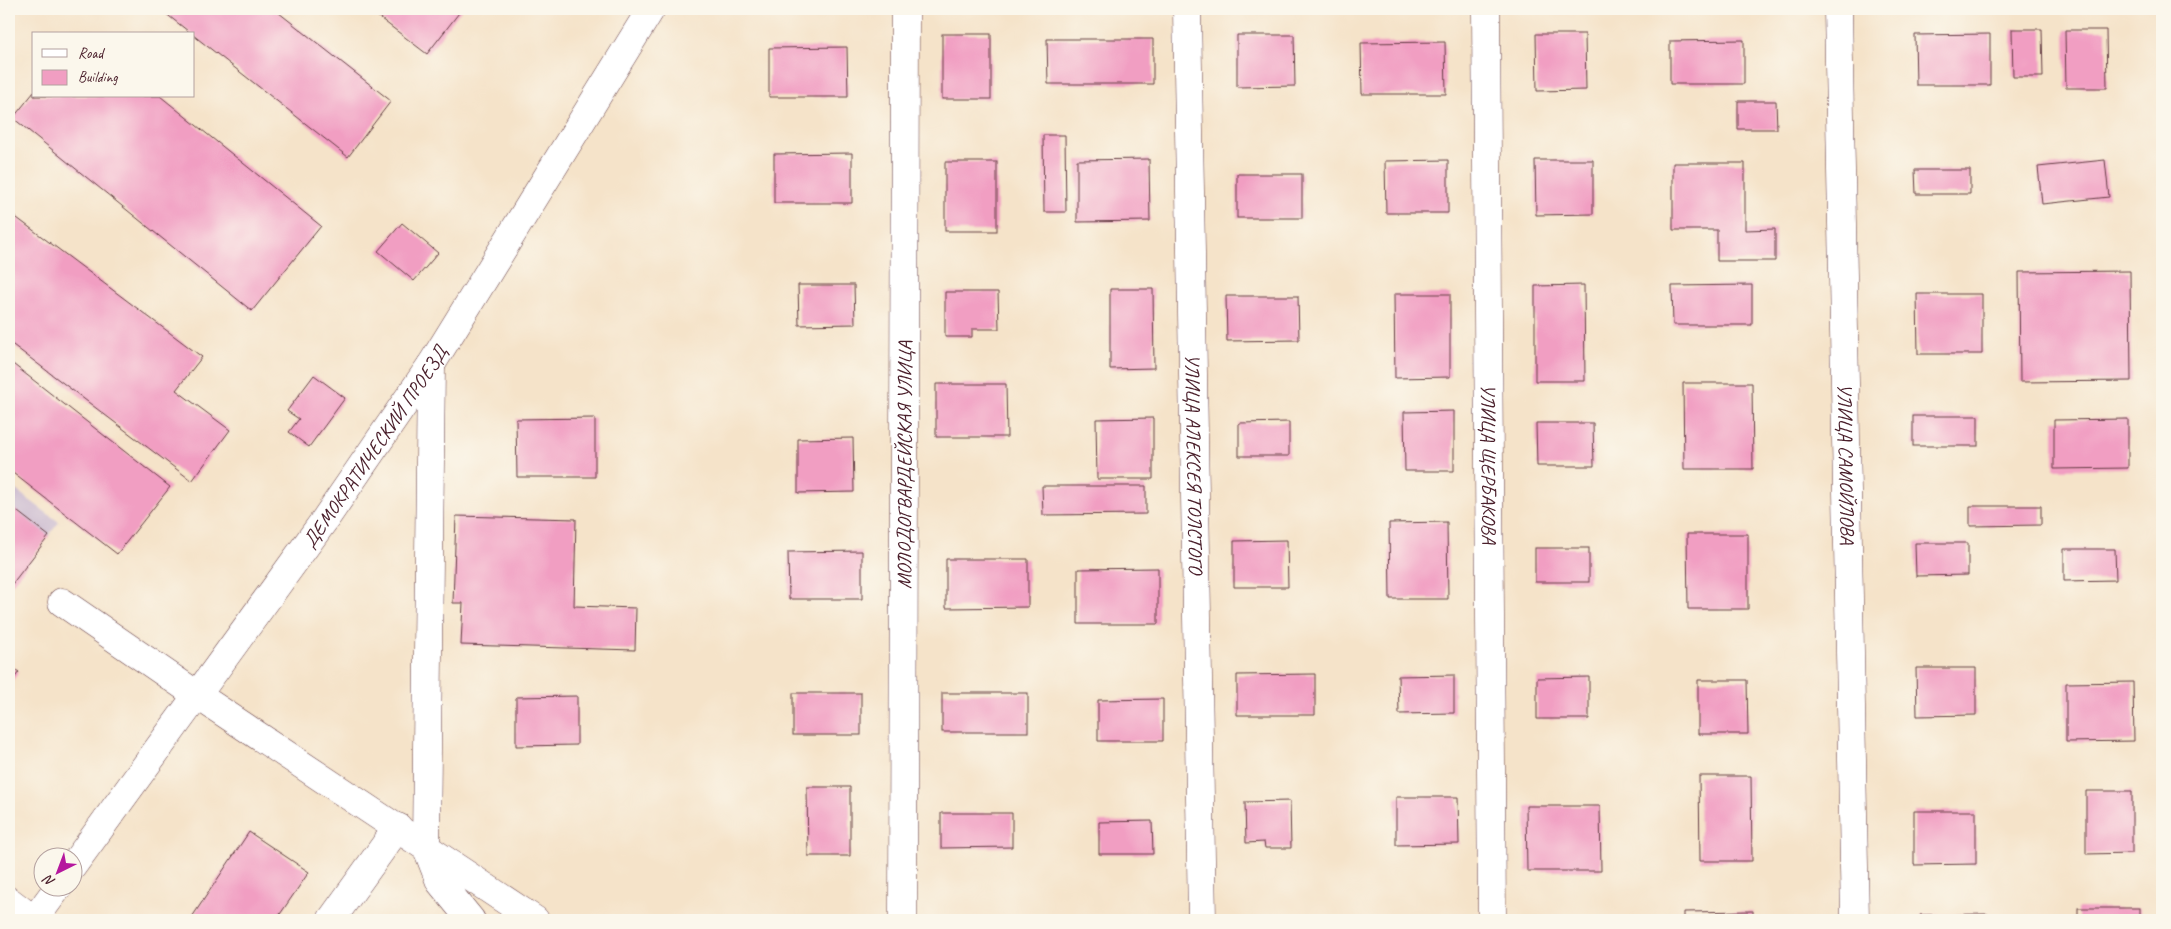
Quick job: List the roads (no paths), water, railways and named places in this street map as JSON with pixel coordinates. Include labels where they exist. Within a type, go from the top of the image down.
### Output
[{"type":"street","name":"ДЕМОКРАТИЧЕСКИЙ ПРОЕЗД","points":[[82,854],[320,526],[431,365],[651,9]]},
{"type":"street","name":"МОЛОДОГВАРДЕЙСКАЯ УЛИЦА","points":[[903,920],[905,9]]},
{"type":"street","name":"УЛИЦА АЛЕКСЕЯ ТОЛСТОГО","points":[[1187,9],[1202,920]]},
{"type":"street","name":"УЛИЦА ЩЕРБАКОВА","points":[[1486,9],[1492,920]]},
{"type":"street","name":"УЛИЦА САМОЙЛОВА","points":[[1838,9],[1855,920]]},
{"type":"street","points":[[431,365],[426,846],[440,882],[471,920]]},
{"type":"street","points":[[62,602],[535,920]]},
{"type":"street","points":[[331,920],[398,827]]},
{"type":"street","points":[[9,901],[34,920],[52,896]]}]
